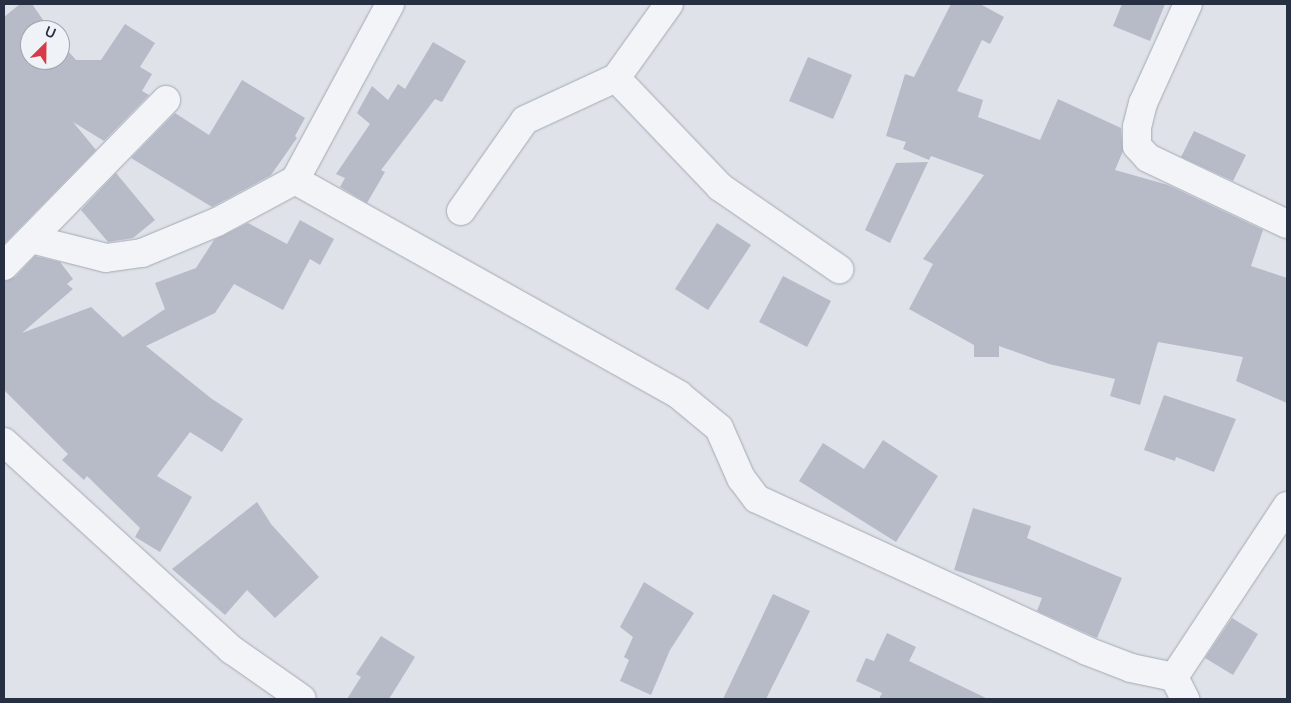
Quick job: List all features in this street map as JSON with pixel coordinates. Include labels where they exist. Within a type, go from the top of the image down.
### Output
[{"type":"street","points":[[31,239],[106,258],[142,252],[217,222],[295,180],[390,4]]},
{"type":"street","points":[[461,211],[526,120],[616,78],[669,4]]},
{"type":"street","points":[[1188,4],[1143,103],[1137,146],[1148,158],[1287,224]]},
{"type":"street","points":[[616,78],[720,187],[839,268]]},
{"type":"street","points":[[4,266],[166,100]]},
{"type":"street","points":[[295,180],[679,395],[719,428],[741,478],[756,499],[1087,651],[1179,688],[1287,506]]},
{"type":"street","points":[[4,442],[232,650],[302,699]]},
{"type":"building","points":[[20,4],[32,4],[43,20],[20,20],[20,70],[70,70],[70,53],[76,60],[101,60],[125,24],[155,43],[140,67],[152,74],[142,91],[149,95],[104,141],[73,122],[96,150],[4,244],[4,17]]},
{"type":"building","points":[[951,4],[980,4],[1004,17],[990,44],[982,40],[957,91],[983,100],[978,117],[1040,140],[1058,99],[1121,128],[1123,151],[1115,170],[1168,185],[1263,230],[1251,266],[1287,278],[1287,403],[1236,381],[1243,357],[1158,342],[1140,405],[1110,396],[1115,379],[1049,364],[999,346],[999,357],[974,357],[974,345],[909,309],[933,264],[923,259],[984,175],[931,156],[929,160],[903,149],[906,142],[886,136],[905,74],[914,77]]},
{"type":"building","points":[[1122,4],[1165,4],[1150,41],[1113,26]]},
{"type":"building","points":[[433,42],[466,61],[442,102],[435,99],[381,170],[385,172],[367,203],[340,187],[345,178],[336,174],[370,124],[357,113],[372,86],[388,100],[398,84],[405,89]]},
{"type":"building","points":[[808,57],[852,75],[833,119],[789,101]]},
{"type":"building","points":[[242,80],[305,118],[295,136],[297,138],[271,175],[212,207],[131,158],[175,113],[209,135]]},
{"type":"building","points":[[1194,131],[1246,155],[1233,181],[1181,157]]},
{"type":"building","points":[[928,162],[890,243],[865,230],[896,163]]},
{"type":"building","points":[[116,173],[155,220],[133,238],[108,242],[81,210]]},
{"type":"building","points":[[300,220],[334,239],[320,265],[310,259],[283,310],[234,284],[215,313],[146,346],[212,399],[243,419],[222,452],[190,432],[157,476],[192,497],[160,552],[135,537],[140,528],[87,476],[84,480],[62,460],[68,454],[4,390],[4,281],[15,277],[35,256],[60,262],[73,279],[67,284],[73,289],[22,333],[91,307],[123,337],[165,309],[155,283],[196,268],[214,240],[248,223],[287,244]]},
{"type":"building","points":[[717,223],[751,245],[708,310],[675,289]]},
{"type":"building","points":[[783,276],[831,301],[807,347],[759,322]]},
{"type":"building","points":[[1164,395],[1236,419],[1214,472],[1176,457],[1175,461],[1144,450]]},
{"type":"building","points":[[883,440],[938,476],[896,542],[799,481],[823,443],[864,469]]},
{"type":"building","points":[[257,502],[271,524],[319,577],[275,618],[247,590],[225,615],[172,569]]},
{"type":"building","points":[[973,508],[1031,526],[1027,538],[1122,578],[1097,638],[1037,611],[1042,598],[954,570]]},
{"type":"building","points":[[644,582],[694,613],[670,650],[651,695],[620,681],[629,660],[624,657],[633,637],[620,627]]},
{"type":"building","points":[[773,594],[810,611],[766,699],[723,699]]},
{"type":"building","points":[[1232,618],[1258,634],[1233,675],[1205,658]]},
{"type":"building","points":[[887,633],[916,647],[909,661],[988,699],[879,699],[882,693],[856,681],[866,658],[874,661]]},
{"type":"building","points":[[381,636],[415,657],[389,699],[347,699],[361,677],[356,674]]}]
